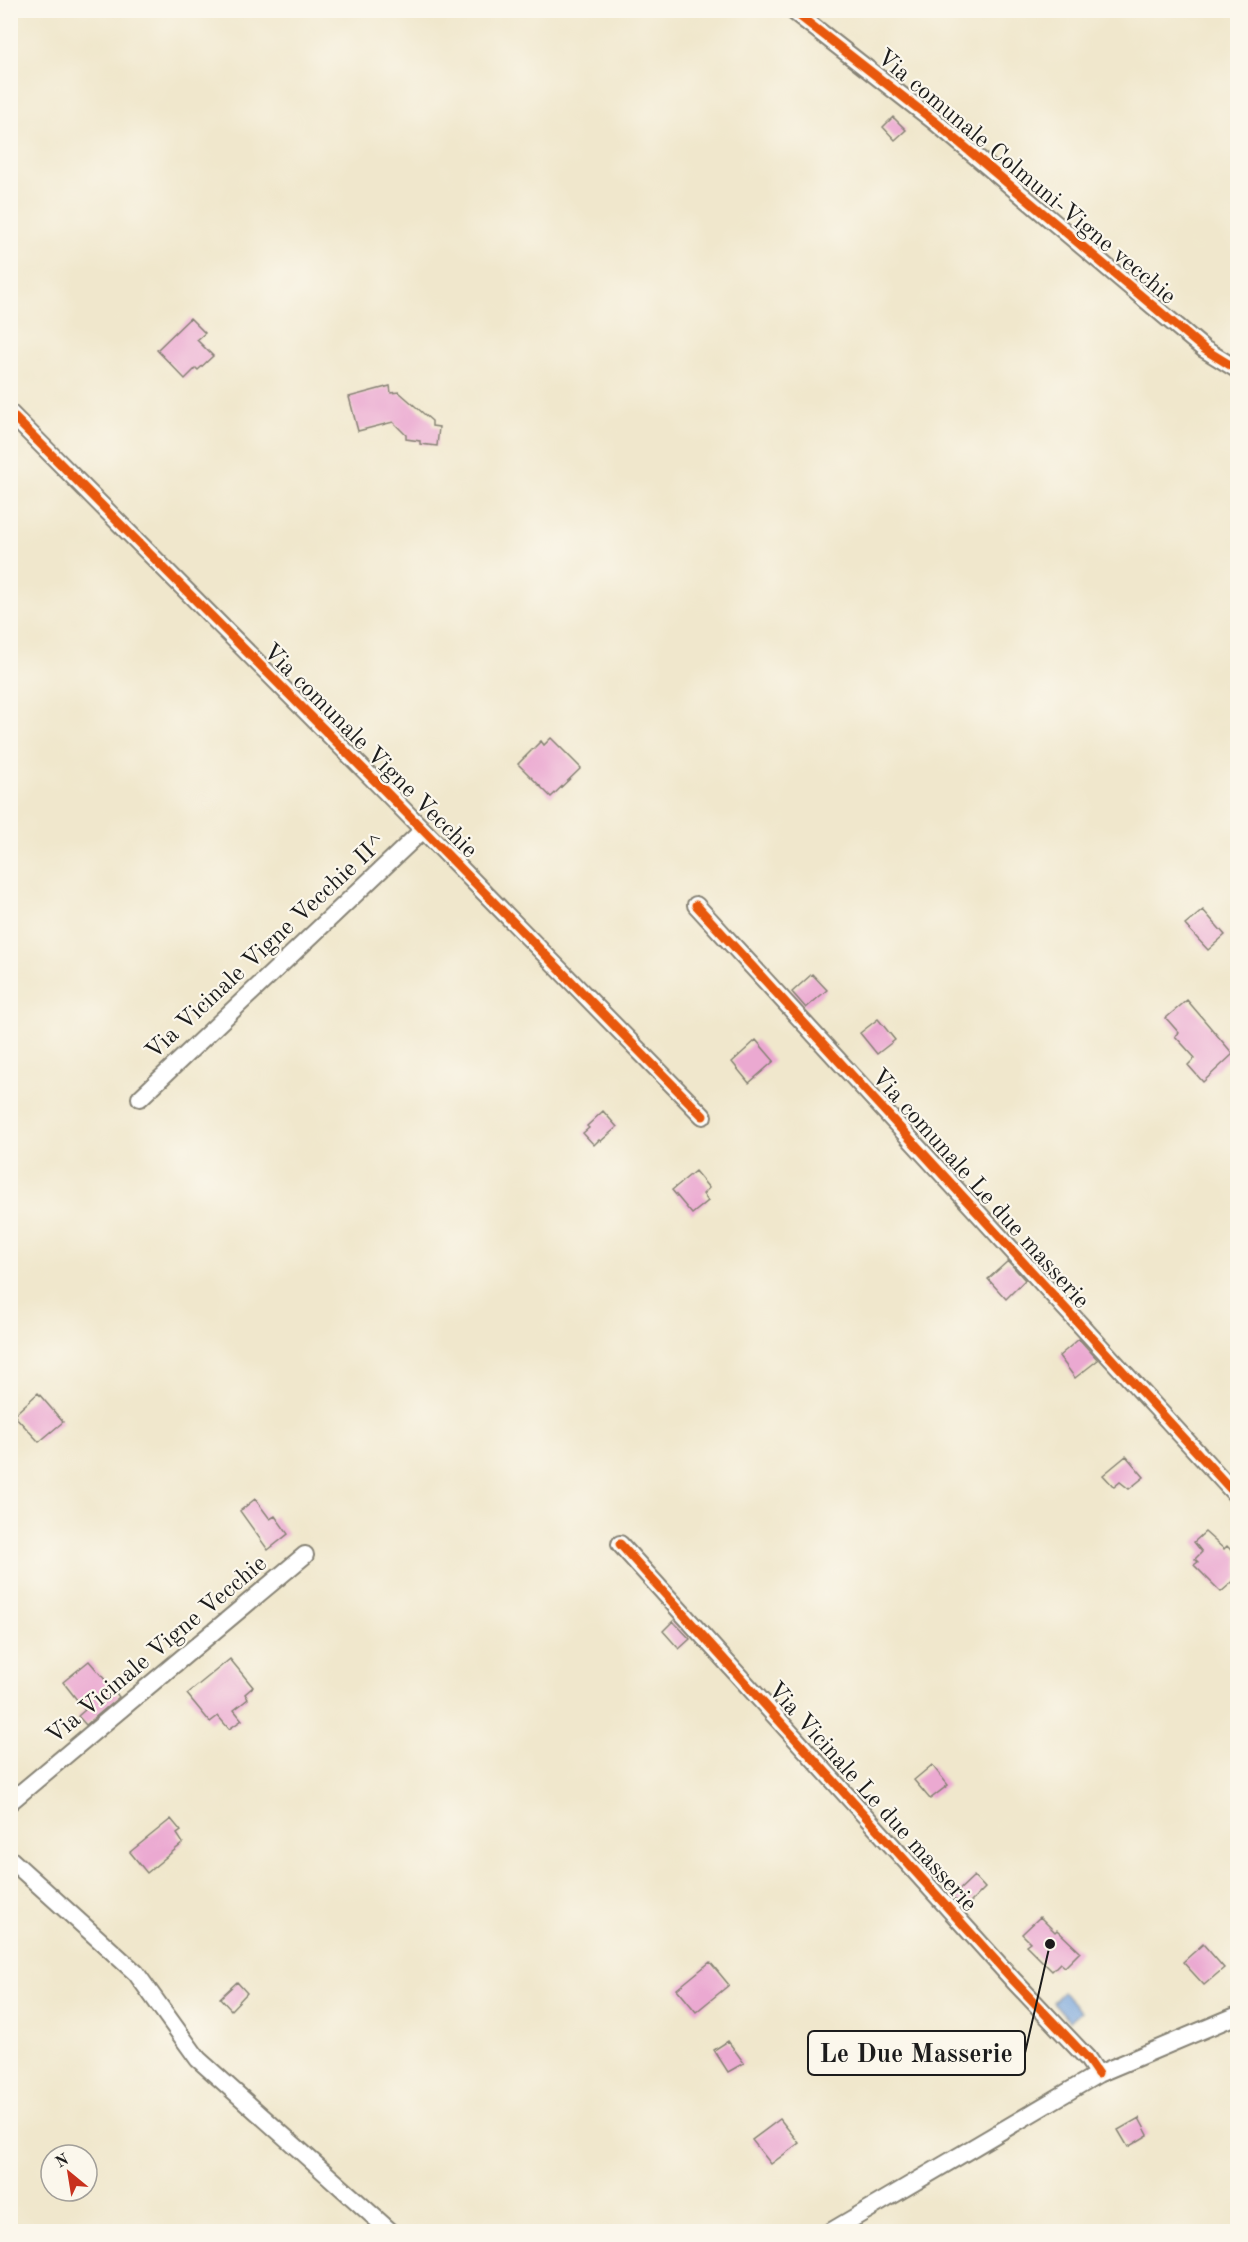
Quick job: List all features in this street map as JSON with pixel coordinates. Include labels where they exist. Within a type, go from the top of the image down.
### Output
[{"type":"street","name":"Via comunale Colmuni-Vigne vecchie","points":[[792,10],[934,122],[1204,349],[1238,370]]},
{"type":"street","name":"Via comunale Vigne Vecchie","points":[[10,413],[703,1116]]},
{"type":"street","name":"Via Vicinale Vigne Vecchie II^","points":[[140,1098],[423,830]]},
{"type":"street","name":"Via comunale Le due masserie","points":[[696,905],[1238,1497]]},
{"type":"street","name":"Via Vicinale Le due masserie","points":[[620,1544],[1006,1972],[1087,2058],[1098,2074]]},
{"type":"street","name":"Via Vicinale Vigne Vecchie","points":[[10,1802],[305,1556]]},
{"type":"street","points":[[10,1859],[136,1973],[198,2059],[390,2232]]},
{"type":"street","points":[[830,2232],[1098,2074],[1238,2015]]},
{"type":"water","points":[[1063,1992],[1081,2011],[1070,2021],[1053,2002]]},
{"type":"building","points":[[893,117],[906,130],[895,140],[883,127]]},
{"type":"building","points":[[190,318],[205,333],[197,340],[213,356],[185,379],[157,350]]},
{"type":"building","points":[[390,386],[391,393],[399,392],[432,421],[432,426],[439,427],[437,446],[406,439],[406,435],[393,422],[358,431],[349,397]]},
{"type":"building","points":[[551,738],[581,768],[551,797],[518,764],[541,741],[544,745]]},
{"type":"building","points":[[1203,910],[1225,935],[1208,950],[1185,925]]},
{"type":"building","points":[[812,974],[827,990],[806,1008],[792,992]]},
{"type":"building","points":[[1187,1000],[1233,1054],[1203,1082],[1188,1065],[1195,1058],[1175,1036],[1179,1033],[1166,1018]]},
{"type":"building","points":[[878,1019],[895,1040],[877,1054],[860,1033]]},
{"type":"building","points":[[756,1040],[774,1061],[749,1083],[732,1062]]},
{"type":"building","points":[[603,1111],[617,1127],[594,1145],[583,1133]]},
{"type":"building","points":[[695,1171],[709,1188],[703,1194],[708,1201],[692,1214],[672,1190]]},
{"type":"building","points":[[1008,1261],[1025,1280],[1006,1299],[988,1279]]},
{"type":"building","points":[[1079,1339],[1098,1360],[1075,1378],[1059,1356]]},
{"type":"building","points":[[38,1393],[63,1422],[39,1442],[14,1415]]},
{"type":"building","points":[[1126,1456],[1144,1477],[1129,1489],[1120,1482],[1114,1487],[1103,1475]]},
{"type":"building","points":[[255,1499],[270,1519],[275,1516],[288,1534],[268,1550],[240,1511]]},
{"type":"building","points":[[1205,1532],[1224,1549],[1227,1546],[1238,1557],[1238,1577],[1221,1592],[1194,1565],[1198,1562],[1195,1559],[1202,1552],[1194,1542]]},
{"type":"building","points":[[673,1621],[690,1639],[679,1649],[663,1631]]},
{"type":"building","points":[[230,1659],[253,1687],[245,1694],[248,1699],[234,1710],[242,1720],[229,1729],[218,1716],[210,1722],[187,1694]]},
{"type":"building","points":[[89,1661],[112,1688],[106,1694],[113,1689],[119,1697],[86,1725],[78,1716],[85,1710],[63,1682]]},
{"type":"building","points":[[932,1765],[948,1785],[930,1799],[914,1780]]},
{"type":"building","points":[[171,1819],[181,1831],[177,1834],[183,1843],[147,1873],[130,1852]]},
{"type":"building","points":[[974,1876],[985,1888],[965,1908],[952,1897]]},
{"type":"building","points":[[1040,1917],[1080,1952],[1065,1967],[1060,1963],[1052,1971],[1026,1945],[1030,1942],[1022,1934]]},
{"type":"building","points":[[1203,1944],[1224,1968],[1204,1985],[1183,1962]]},
{"type":"building","points":[[710,1962],[729,1985],[696,2012],[677,1989]]},
{"type":"building","points":[[237,1982],[247,1993],[231,2010],[220,1998]]},
{"type":"building","points":[[728,2041],[744,2063],[728,2072],[714,2050]]},
{"type":"building","points":[[1139,2118],[1148,2135],[1128,2147],[1118,2130]]},
{"type":"building","points":[[780,2119],[799,2143],[771,2164],[752,2140]]},
{"type":"cycle path","points":[[792,10],[934,121],[1204,349],[1238,370]]},
{"type":"cycle path","points":[[10,413],[703,1116]]},
{"type":"cycle path","points":[[696,905],[1238,1497]]},
{"type":"cycle path","points":[[620,1544],[1014,1981],[1087,2058],[1098,2074]]},
{"type":"place","name":"Le Due Masserie","points":[[1050,1944]]}]
